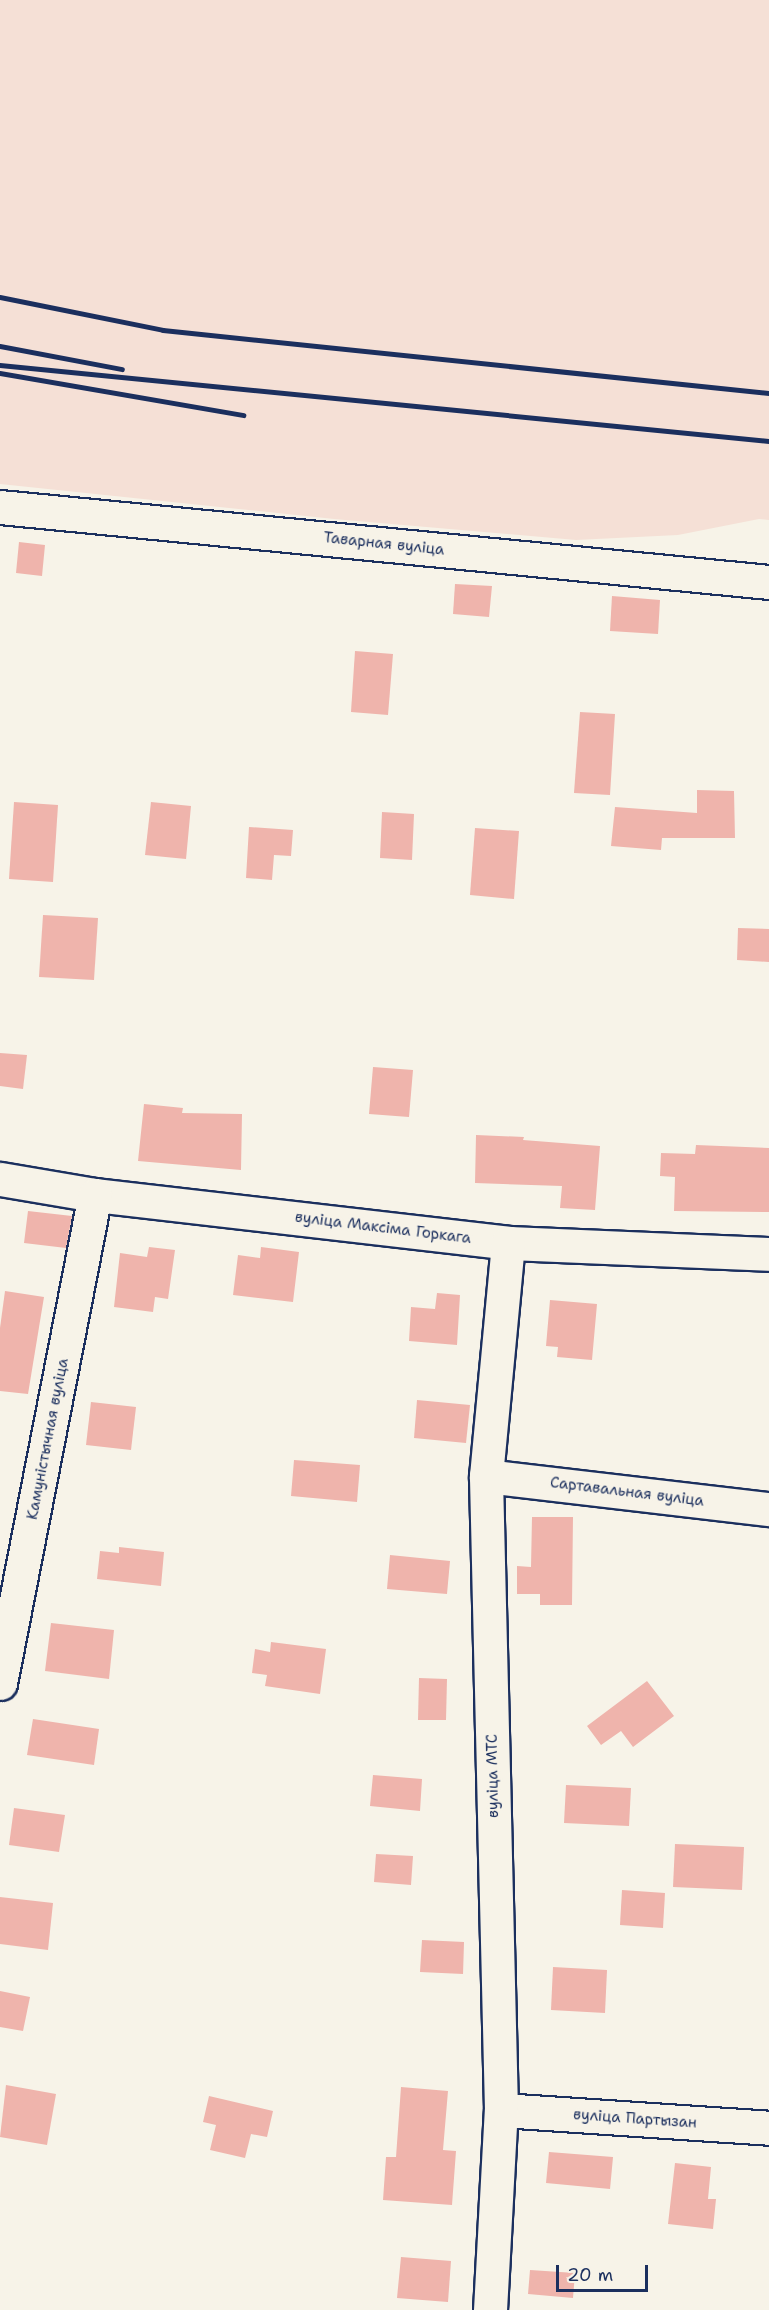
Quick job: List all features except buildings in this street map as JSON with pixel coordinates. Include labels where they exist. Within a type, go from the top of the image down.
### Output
[{"type":"street","name":"Таварная вуліца","points":[[0,507],[769,582]]},
{"type":"street","name":"вуліца Максіма Горкага","points":[[0,1179],[95,1195],[508,1243],[769,1254]]},
{"type":"street","name":"Камуністычная вуліца","points":[[0,1683],[95,1195]]},
{"type":"street","name":"вуліца МТС","points":[[490,2310],[501,2110],[486,1476],[508,1243]]},
{"type":"street","name":"Сартавальная вуліца","points":[[486,1476],[769,1509]]},
{"type":"street","name":"вуліца Партызан","points":[[501,2110],[769,2128]]},
{"type":"shaded area","points":[[0,0],[769,0],[769,520],[759,519],[678,535],[576,540],[334,519],[0,484]]},
{"type":"railway","points":[[0,297],[163,330],[769,393]]},
{"type":"railway","points":[[0,346],[122,369]]},
{"type":"railway","points":[[0,365],[769,441]]},
{"type":"railway","points":[[0,373],[243,415]]}]
